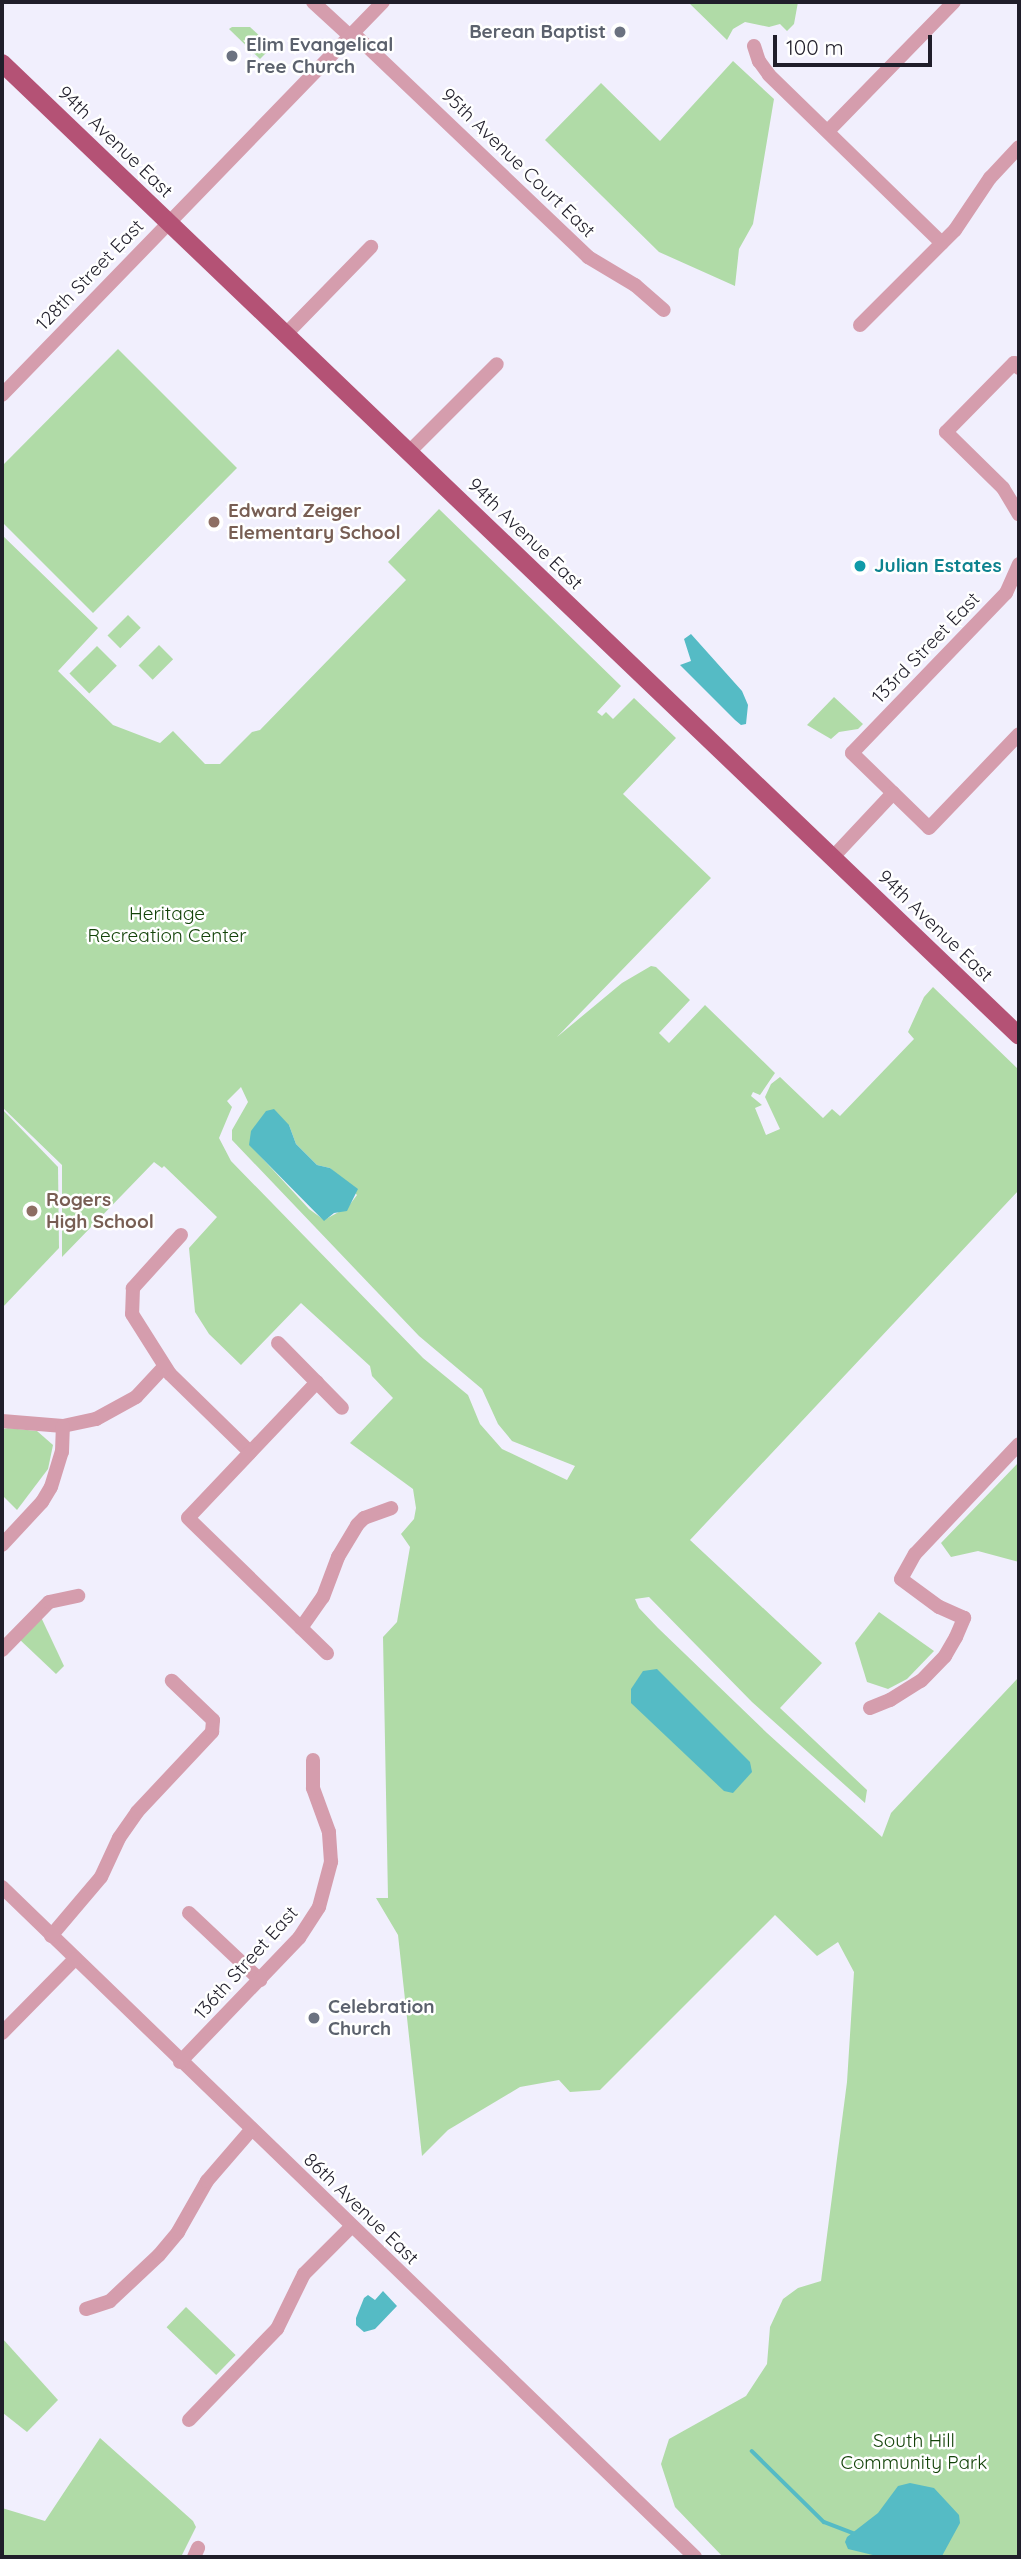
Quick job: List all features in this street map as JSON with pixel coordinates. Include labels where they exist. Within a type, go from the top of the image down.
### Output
[{"type":"main road","name":"94th Avenue East","points":[[2,63],[1019,1036]]},
{"type":"street","name":"95th Avenue Court East","points":[[313,2],[351,34],[588,257],[635,285],[664,310]]},
{"type":"street","name":"128th Street East","points":[[2,395],[383,2]]},
{"type":"street","points":[[828,131],[954,2]]},
{"type":"street","points":[[754,46],[759,61],[769,75],[942,243]]},
{"type":"street","points":[[860,326],[942,243],[990,178],[1019,146]]},
{"type":"street","points":[[285,334],[372,247]]},
{"type":"street","points":[[410,452],[497,364]]},
{"type":"street","points":[[1017,366],[946,432],[1003,488],[1019,515]]},
{"type":"street","name":"133rd Street East","points":[[894,793],[852,753],[1006,593],[1019,564]]},
{"type":"street","points":[[833,857],[894,793],[929,828],[1019,734]]},
{"type":"street","points":[[181,1235],[139,1279],[131,1298],[132,1314],[164,1367],[250,1452]]},
{"type":"street","points":[[278,1343],[342,1408]]},
{"type":"street","points":[[2,1421],[64,1426],[96,1419],[136,1396],[164,1367]]},
{"type":"street","points":[[317,1382],[188,1518],[327,1653]]},
{"type":"street","points":[[2,1545],[42,1502],[51,1486],[62,1452],[64,1426]]},
{"type":"street","points":[[870,1708],[905,1693],[933,1670],[950,1646],[964,1618],[939,1607],[901,1579],[915,1554],[1019,1444]]},
{"type":"street","points":[[301,1628],[323,1597],[338,1557],[357,1525],[364,1518],[391,1508]]},
{"type":"street","points":[[2,1650],[50,1602],[78,1596]]},
{"type":"street","points":[[51,1936],[102,1877],[119,1838],[137,1812],[212,1732],[213,1720],[172,1681]]},
{"type":"street","name":"136th Street East","points":[[180,2062],[308,1928],[328,1883],[331,1862],[329,1832],[313,1788],[313,1760]]},
{"type":"street","name":"86th Avenue East","points":[[2,1887],[695,2557]]},
{"type":"street","points":[[190,1913],[260,1980]]},
{"type":"street","points":[[2,2033],[75,1959]]},
{"type":"street","points":[[86,2309],[110,2301],[159,2255],[178,2232],[207,2181],[251,2130]]},
{"type":"street","points":[[189,2420],[277,2329],[304,2274],[352,2226]]},
{"type":"green space","points":[[688,2],[798,2],[794,24],[787,31],[780,24],[769,27],[745,22],[733,29],[727,40]]},
{"type":"green space","points":[[250,27],[272,47],[260,59],[229,29]]},
{"type":"green space","points":[[733,61],[774,99],[753,224],[739,249],[735,286],[659,252],[545,140],[601,83],[660,141]]},
{"type":"green space","points":[[118,349],[237,468],[93,613],[2,522],[2,466]]},
{"type":"green space","points":[[439,509],[621,686],[597,712],[602,716],[606,712],[613,719],[634,698],[676,738],[623,794],[711,878],[557,1037],[622,983],[651,966],[656,967],[690,1000],[659,1033],[669,1043],[705,1005],[775,1073],[760,1095],[753,1092],[751,1096],[762,1105],[755,1108],[766,1135],[780,1129],[765,1097],[771,1084],[780,1077],[823,1118],[832,1109],[840,1116],[914,1039],[908,1032],[924,997],[933,987],[1019,1070],[1019,1190],[690,1540],[822,1663],[780,1708],[867,1790],[865,1803],[752,1702],[649,1597],[635,1599],[639,1608],[658,1628],[767,1733],[882,1837],[891,1813],[1019,1677],[1019,2557],[723,2557],[675,2507],[661,2464],[669,2439],[746,2396],[767,2364],[770,2327],[783,2299],[798,2288],[821,2281],[847,2082],[854,1972],[838,1942],[817,1956],[775,1915],[600,2090],[570,2092],[559,2080],[520,2087],[448,2130],[422,2156],[398,1935],[376,1898],[388,1898],[383,1637],[397,1622],[410,1547],[401,1534],[414,1519],[416,1508],[413,1489],[350,1443],[393,1398],[372,1376],[370,1366],[301,1303],[241,1365],[209,1334],[195,1312],[189,1248],[217,1217],[164,1166],[162,1168],[154,1162],[62,1257],[62,1165],[2,1107],[2,535],[98,628],[58,671],[113,725],[160,743],[173,731],[205,764],[220,764],[252,732],[260,730],[406,580],[388,562]],"holes":[[[241,1087],[248,1102],[232,1130],[232,1140],[419,1336],[482,1389],[498,1424],[512,1441],[575,1466],[567,1480],[502,1449],[480,1424],[468,1395],[423,1358],[231,1161],[219,1138],[232,1107],[227,1101]],[[289,1125],[296,1144],[317,1165],[330,1168],[357,1195],[348,1207],[324,1220],[309,1209],[250,1145]]]},
{"type":"green space","points":[[128,615],[141,628],[120,648],[107,636]]},
{"type":"green space","points":[[159,645],[173,659],[153,680],[138,666]]},
{"type":"green space","points":[[97,646],[117,666],[89,693],[69,674]]},
{"type":"green space","points":[[834,697],[863,724],[858,729],[839,732],[831,739],[807,725]]},
{"type":"green space","name":"Rogers High School","points":[[2,1109],[58,1167],[59,1248],[2,1308]]},
{"type":"green space","points":[[2,1429],[37,1431],[53,1445],[48,1469],[17,1510],[2,1495]]},
{"type":"green space","points":[[1019,1462],[1019,1562],[978,1551],[951,1557],[941,1543]]},
{"type":"green space","points":[[879,1612],[934,1651],[907,1679],[888,1689],[867,1682],[855,1643]]},
{"type":"green space","points":[[40,1615],[64,1666],[56,1674],[18,1638]]},
{"type":"green space","points":[[186,2307],[236,2355],[216,2375],[167,2327]]},
{"type":"green space","points":[[2,2338],[58,2400],[27,2432],[3,2413]]},
{"type":"green space","points":[[100,2438],[193,2521],[196,2527],[181,2557],[2,2557],[2,2508],[45,2521]]},
{"type":"water","points":[[691,634],[742,691],[748,705],[746,724],[741,725],[735,720],[680,665],[691,661],[684,639]]},
{"type":"water","points":[[274,1109],[289,1125],[296,1144],[317,1165],[330,1168],[358,1189],[347,1211],[334,1213],[324,1221],[249,1145],[251,1131],[266,1111]]},
{"type":"water","points":[[657,1669],[750,1762],[752,1772],[733,1793],[724,1791],[631,1703],[631,1689],[643,1671]]},
{"type":"water","points":[[383,2291],[397,2306],[375,2329],[364,2332],[356,2325],[356,2318],[364,2298],[368,2295],[375,2300]]},
{"type":"water","points":[[910,2483],[934,2488],[959,2515],[960,2523],[942,2556],[881,2557],[848,2549],[845,2542],[847,2537],[878,2513],[898,2486]]},
{"type":"waterway","points":[[752,2451],[824,2522],[855,2534]]},
{"type":"place","name":"Berean Baptist","points":[[620,32]]},
{"type":"place","name":"Elim Evangelical Free Church","points":[[232,56]]},
{"type":"place","name":"Edward Zeiger Elementary School","points":[[214,522]]},
{"type":"place","name":"Julian Estates","points":[[860,566]]},
{"type":"place","name":"Rogers High School","points":[[32,1211]]},
{"type":"place","name":"Celebration Church","points":[[314,2018]]},
{"type":"park label","name":"Heritage Recreation Center","points":[[167,925]]},
{"type":"park label","name":"South Hill Community Park","points":[[914,2452]]}]
